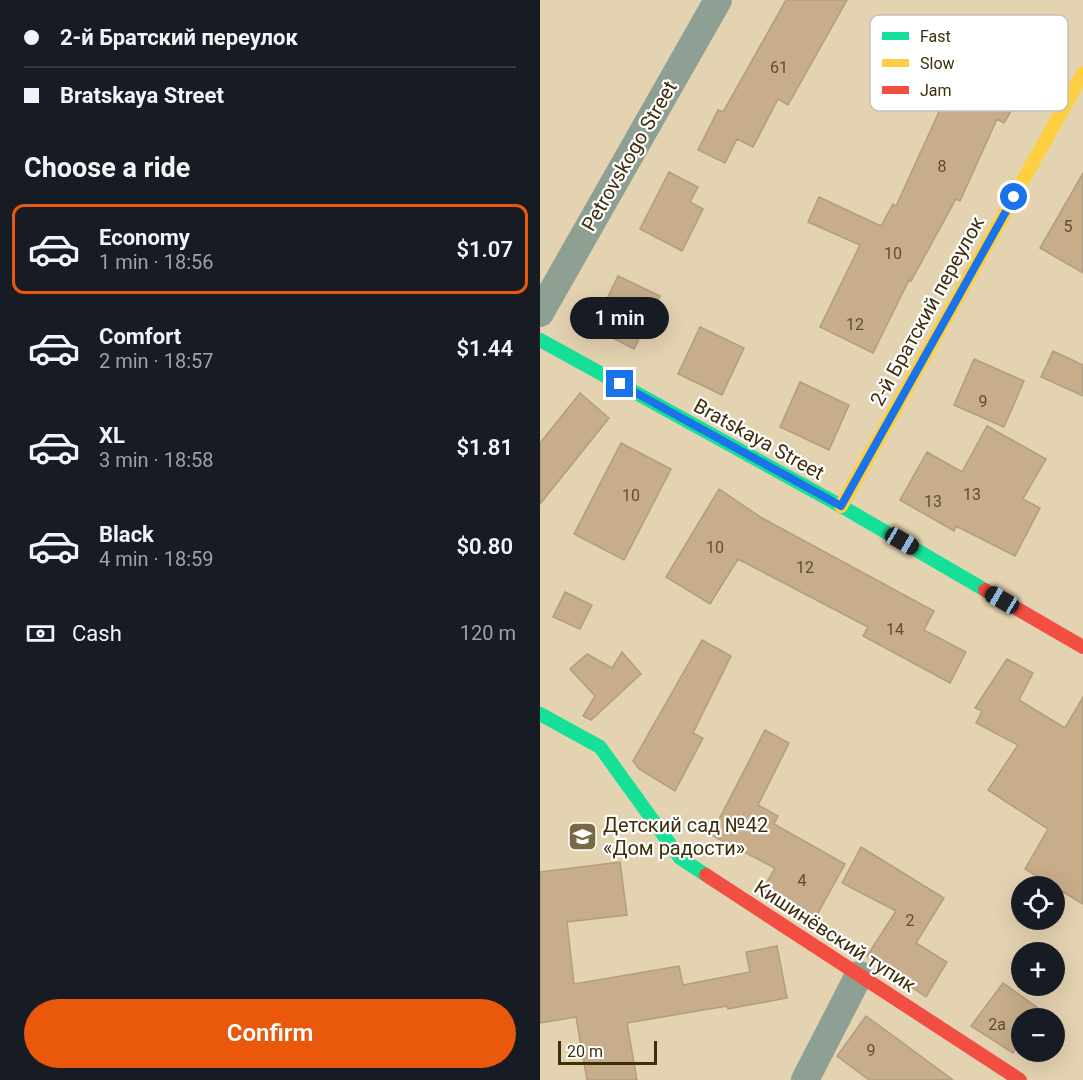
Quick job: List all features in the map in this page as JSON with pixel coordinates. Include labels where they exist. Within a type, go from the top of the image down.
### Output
[{"type":"street","name":"Petrovskogo Street","points":[[540,313],[718,0]]},
{"type":"street","name":"2-й Братский переулок","points":[[1068,100],[1083,73]]},
{"type":"street","name":"2-й Братский переулок","points":[[841,506],[1062,111]]},
{"type":"street","name":"Bratskaya Street","points":[[540,340],[841,506],[1083,647]]},
{"type":"street","name":"Кишинёвский тупик","points":[[540,714],[600,747],[680,858],[794,935],[1020,1080]]},
{"type":"street","points":[[805,1080],[859,975]]},
{"type":"building","points":[[786,0],[847,0],[788,105],[778,99],[753,147],[737,139],[725,163],[698,150],[718,110],[723,112]]},
{"type":"building","points":[[939,111],[1011,111],[1004,123],[997,119],[960,201],[956,199],[911,281],[909,280],[873,353],[820,327],[860,245],[808,222],[819,197],[881,226],[893,204],[896,206]]},
{"type":"building","points":[[669,172],[698,187],[690,202],[703,209],[682,251],[640,229]]},
{"type":"building","points":[[1083,173],[1083,273],[1040,248]]},
{"type":"building","points":[[618,276],[660,296],[634,349],[593,328]]},
{"type":"building","points":[[700,327],[744,348],[722,395],[678,374]]},
{"type":"building","points":[[1053,351],[1083,365],[1083,396],[1041,377]]},
{"type":"building","points":[[974,359],[1024,381],[1004,427],[954,405]]},
{"type":"building","points":[[800,382],[849,405],[829,450],[780,427]]},
{"type":"building","points":[[580,393],[609,418],[540,504],[540,443]]},
{"type":"building","points":[[987,426],[1046,459],[1023,499],[1040,508],[1015,556],[956,526],[954,531],[900,500],[927,452],[962,472]]},
{"type":"building","points":[[621,443],[671,469],[624,560],[574,534]]},
{"type":"building","points":[[719,489],[762,518],[934,611],[924,630],[966,652],[950,683],[863,636],[868,627],[738,559],[710,604],[666,577]]},
{"type":"building","points":[[565,592],[592,605],[580,629],[553,617]]},
{"type":"building","points":[[702,640],[731,656],[693,733],[703,738],[675,791],[639,769],[633,761]]},
{"type":"building","points":[[622,652],[641,674],[591,720],[583,716],[595,696],[570,669],[587,654],[612,668]]},
{"type":"building","points":[[1007,659],[1033,673],[1019,700],[1065,728],[1083,697],[1083,904],[1065,893],[1065,876],[1037,876],[1025,869],[1048,829],[988,790],[1018,745],[976,723],[982,711],[975,708]]},
{"type":"building","points":[[765,730],[789,743],[758,805],[778,816],[774,824],[845,864],[812,924],[762,891],[775,868],[711,835]]},
{"type":"building","points":[[861,847],[944,898],[916,943],[947,962],[926,997],[867,956],[896,911],[842,883]]},
{"type":"building","points":[[620,862],[627,915],[567,922],[574,984],[679,966],[683,985],[750,972],[746,952],[777,946],[787,998],[627,1023],[637,1080],[587,1080],[576,1017],[540,1023],[540,872]]},
{"type":"building","points":[[1003,983],[1011,989],[1011,996],[1021,996],[1038,1008],[1011,1008],[1011,1052],[971,1026]]},
{"type":"building","points":[[866,1016],[953,1080],[869,1080],[837,1056]]},
{"type":"traffic: fast","points":[[540,340],[841,506],[985,590]]},
{"type":"traffic: fast","points":[[540,714],[600,747],[680,858],[706,875]]},
{"type":"traffic: slow","points":[[1068,100],[1083,73]]},
{"type":"traffic: slow","points":[[841,506],[1062,111]]},
{"type":"traffic: jam","points":[[985,590],[1083,647]]},
{"type":"traffic: jam","points":[[706,875],[1020,1080]]},
{"type":"place","name":"Детский сад №42 «Дом радости»","points":[[582,836]]},
{"type":"route","points":[[620,384],[841,506],[1014,197]]}]
